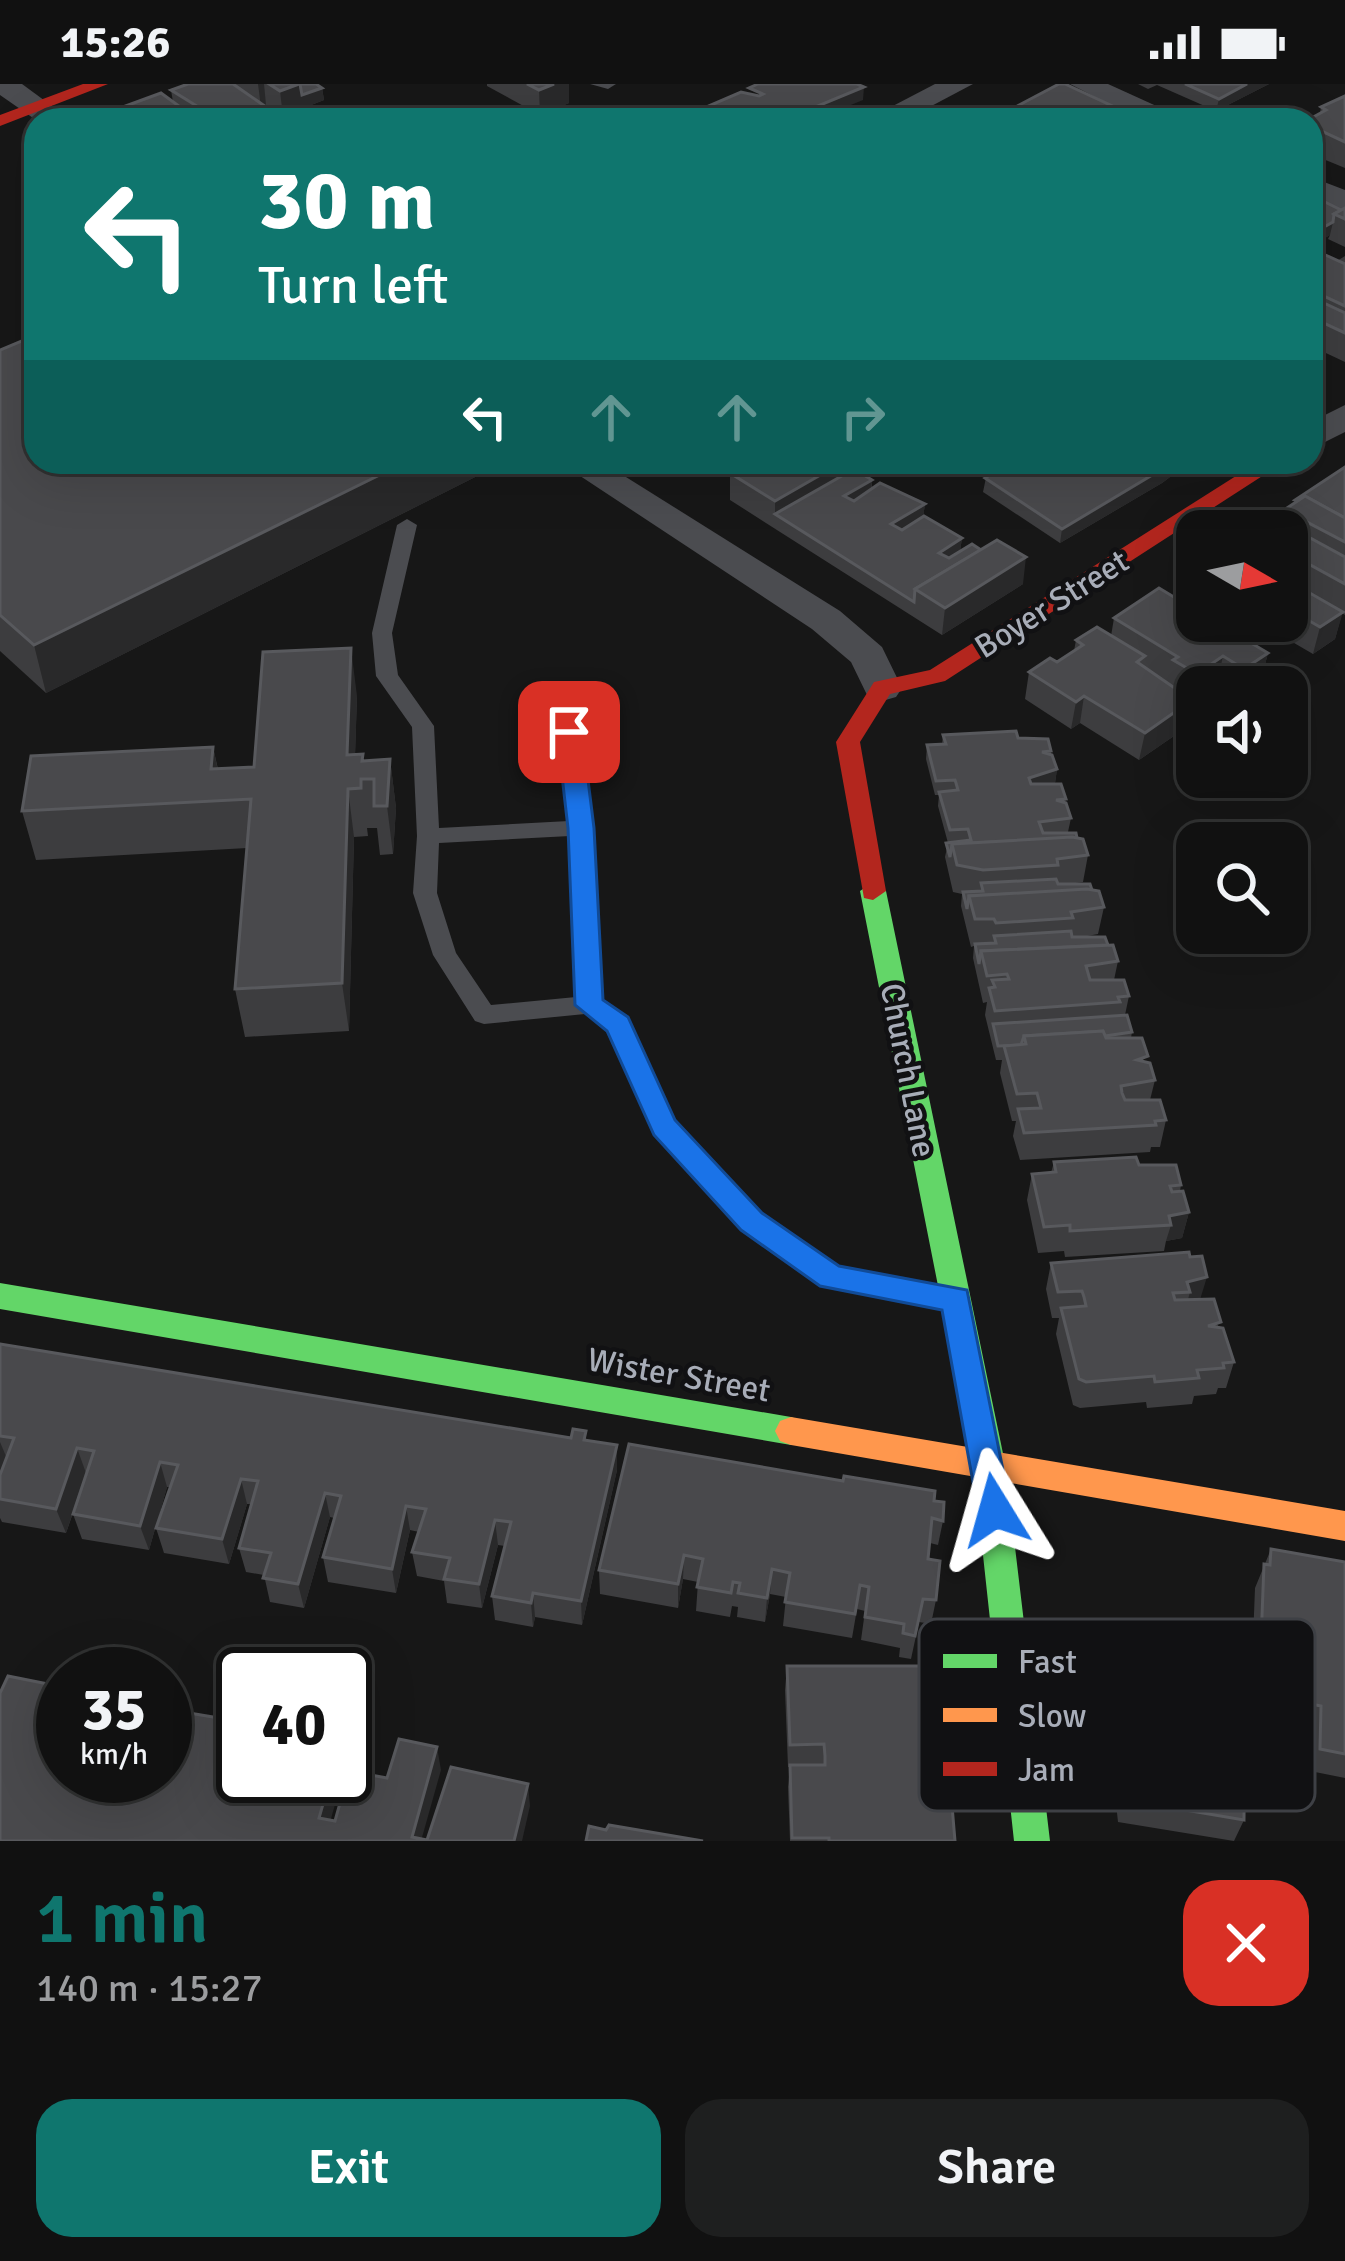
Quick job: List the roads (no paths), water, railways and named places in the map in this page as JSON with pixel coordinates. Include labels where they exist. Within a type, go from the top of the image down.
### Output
[{"type":"street","points":[[3,84],[37,108]]},
{"type":"street","points":[[57,108],[99,84]]},
{"type":"street","points":[[907,108],[959,84]]},
{"type":"street","points":[[1084,84],[1137,108]]},
{"type":"street","points":[[597,474],[826,620],[868,656],[882,688]]},
{"type":"street","name":"Boyer Street","points":[[882,688],[937,676],[1254,474]]},
{"type":"street","name":"Church Lane","points":[[882,688],[848,742],[868,864],[989,1463],[1007,1619]]},
{"type":"street","name":"Wister Street","points":[[0,1296],[1345,1526]]},
{"type":"street","name":"Church Lane","points":[[1029,1811],[1032,1841]]},
{"type":"lane","points":[[598,84],[608,84]]},
{"type":"lane","points":[[407,525],[382,633],[387,676],[423,726],[428,836],[425,893],[445,955],[484,1016],[589,1005],[618,1025],[664,1127],[751,1221],[831,1277],[956,1299]]},
{"type":"lane","points":[[569,732],[581,828],[589,1005]]},
{"type":"lane","points":[[428,836],[581,828]]}]
